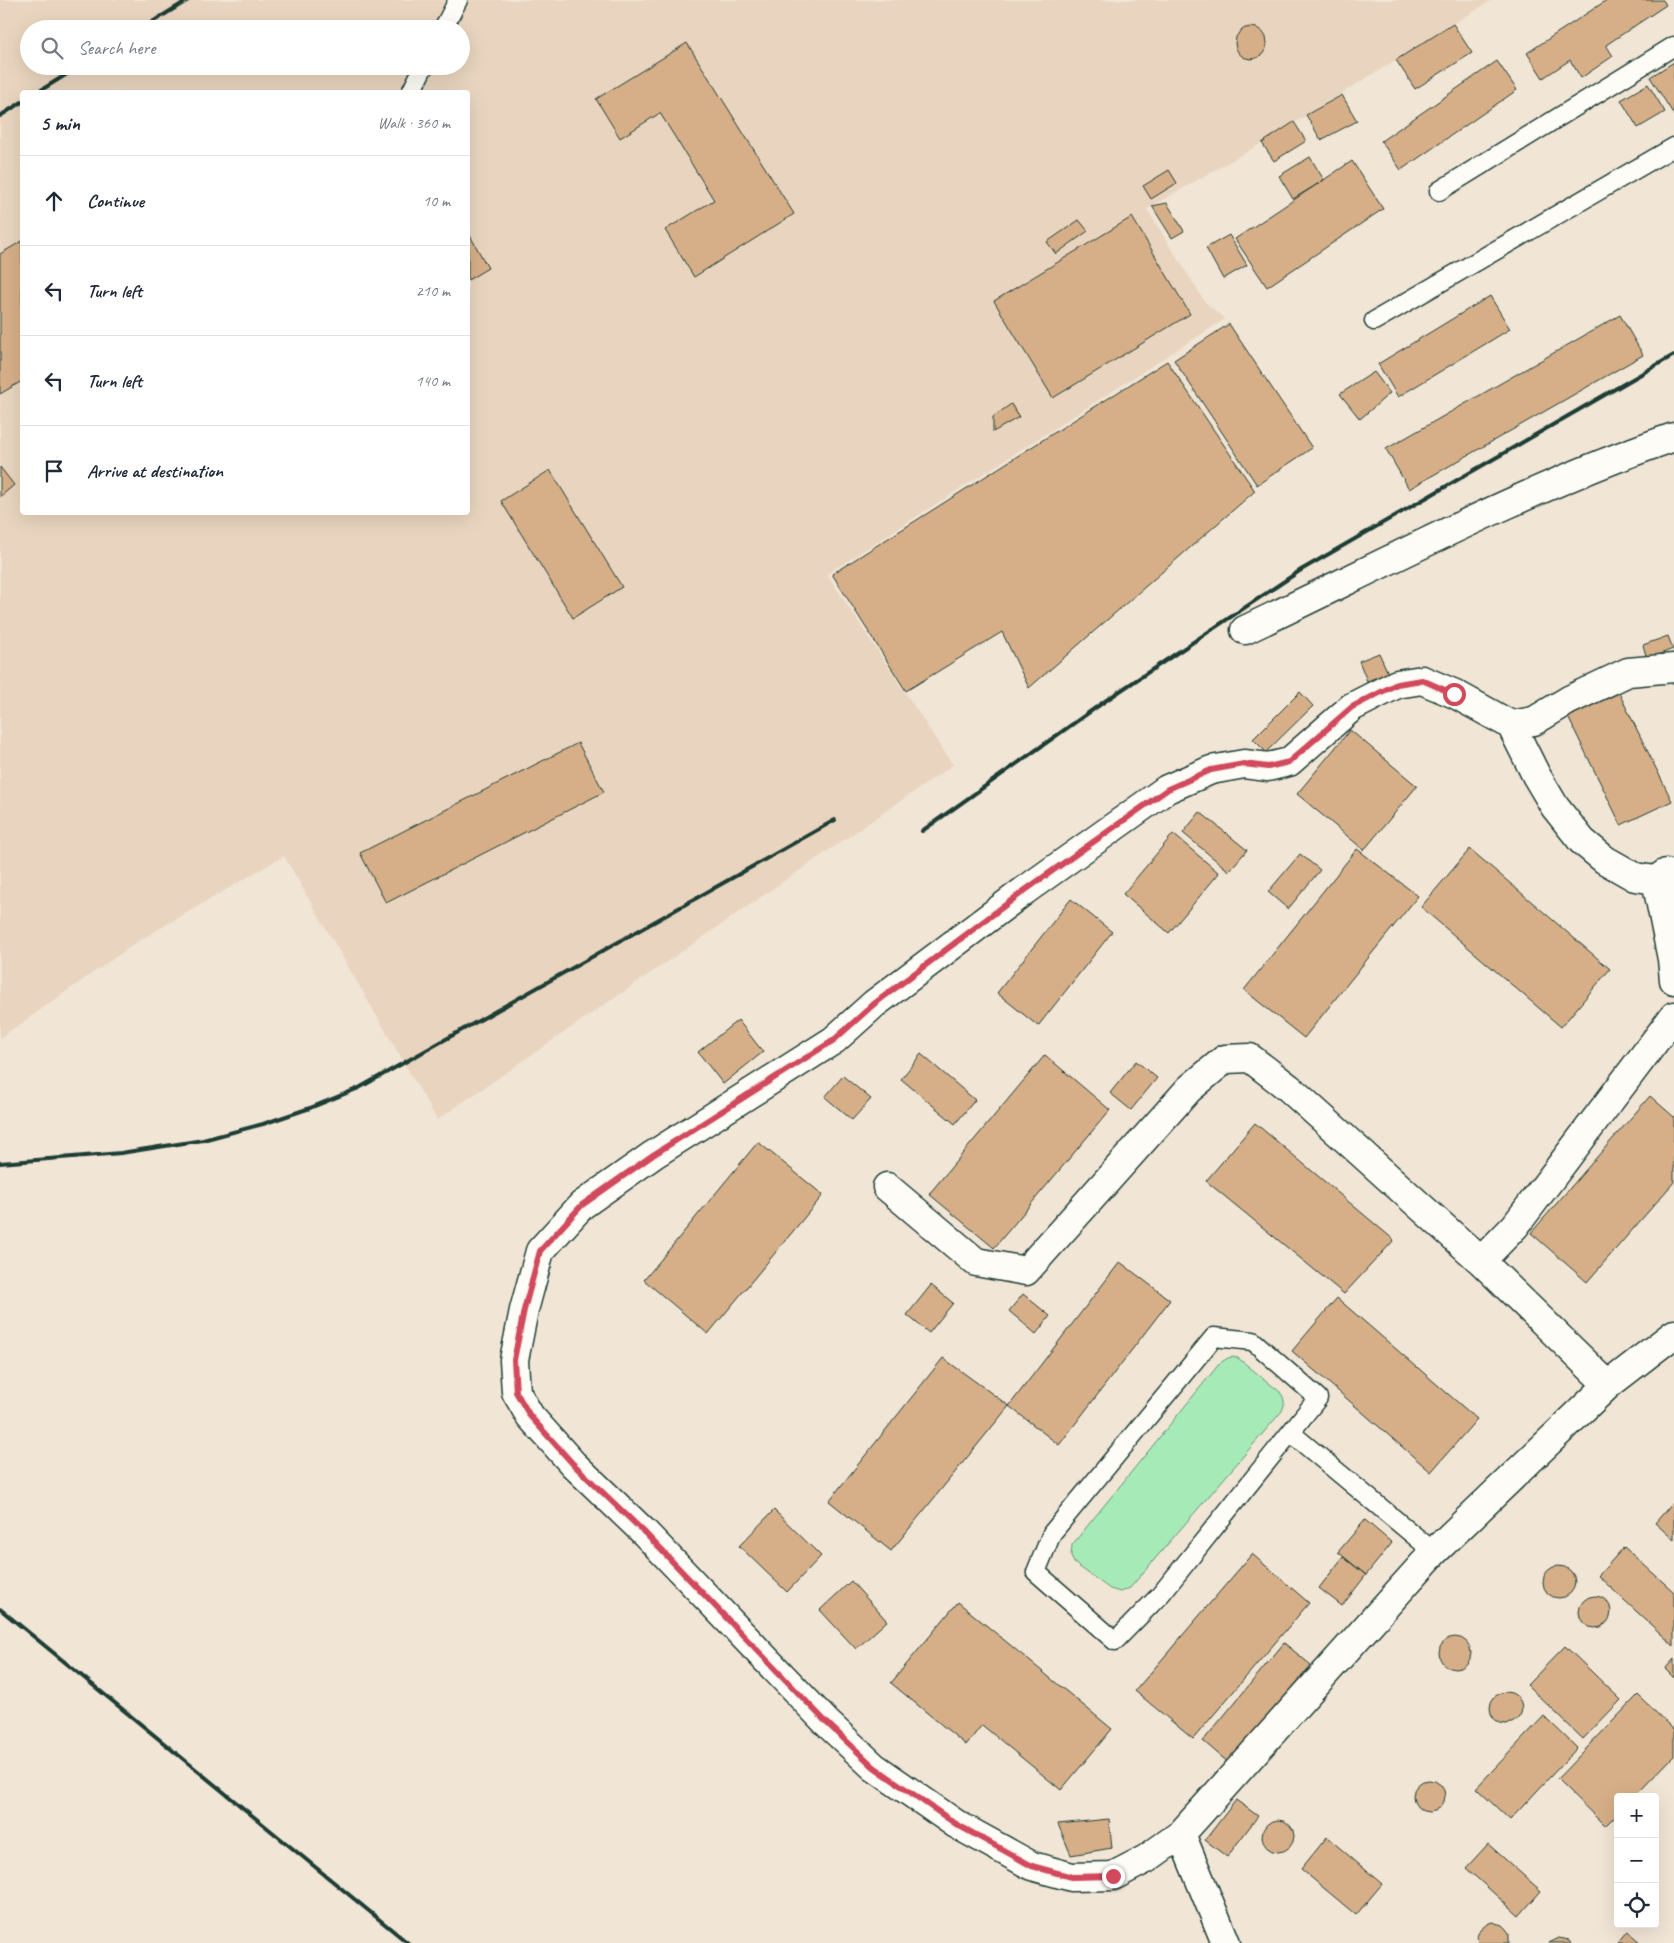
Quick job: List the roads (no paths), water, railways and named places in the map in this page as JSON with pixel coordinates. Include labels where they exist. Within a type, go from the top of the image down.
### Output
[{"type":"street","points":[[1245,630],[1492,512],[1567,479],[1674,437]]},
{"type":"street","points":[[1510,725],[1534,721],[1569,700],[1628,672],[1674,668]]},
{"type":"street","points":[[1674,980],[1668,880],[1635,877],[1605,860],[1582,841],[1555,807],[1510,725],[1454,694],[1422,680],[1397,684],[1352,707],[1289,762],[1268,767],[1244,764],[1211,770],[1168,789],[1016,897],[874,1004],[834,1040],[653,1155],[582,1205],[540,1251],[524,1310],[514,1360],[516,1392],[530,1416],[573,1464],[645,1533],[826,1722],[874,1767],[956,1824],[1032,1866],[1072,1877],[1113,1876],[1146,1859],[1182,1834],[1434,1552],[1608,1385],[1674,1334]]},
{"type":"street","points":[[1481,1262],[1515,1226],[1674,1016]]},
{"type":"street","points":[[887,1187],[976,1262],[1026,1271],[1189,1089],[1225,1060],[1250,1058],[1289,1088],[1481,1262],[1608,1385]]},
{"type":"street","points":[[1182,1834],[1226,1943]]},
{"type":"lane","points":[[448,20],[458,0]]},
{"type":"lane","points":[[1439,192],[1674,46]]},
{"type":"lane","points":[[412,90],[420,75]]},
{"type":"lane","points":[[1374,321],[1674,147]]},
{"type":"lane","points":[[1214,1337],[1253,1341],[1318,1398],[1290,1433],[1161,1594],[1115,1641],[1036,1572],[1052,1533],[1214,1337]]},
{"type":"lane","points":[[1290,1433],[1434,1552]]},
{"type":"railway","points":[[156,20],[188,0]]},
{"type":"railway","points":[[41,90],[65,75]]},
{"type":"railway","points":[[0,116],[20,103]]},
{"type":"railway","points":[[922,831],[1108,699],[1301,570],[1674,355]]},
{"type":"railway","points":[[0,1163],[121,1153],[203,1140],[263,1124],[310,1108],[359,1088],[835,820]]},
{"type":"railway","points":[[0,1609],[408,1943]]}]
